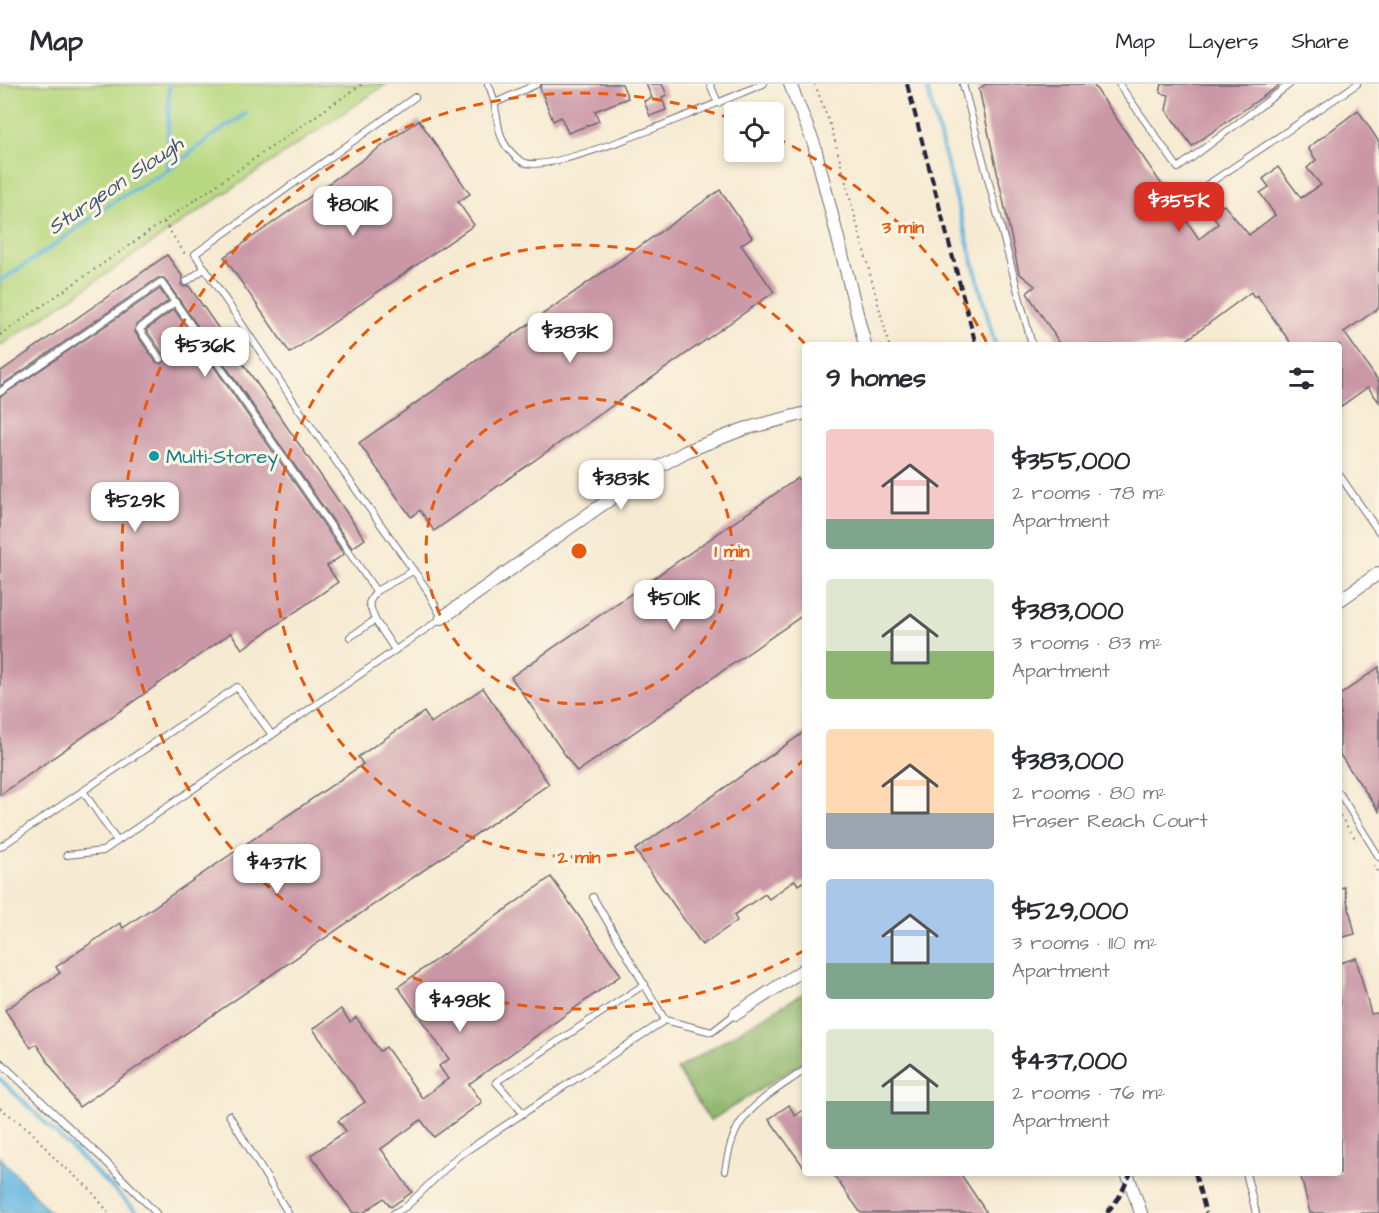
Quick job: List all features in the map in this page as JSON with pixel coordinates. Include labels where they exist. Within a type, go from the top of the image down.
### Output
[{"type":"street","points":[[790,84],[814,144],[864,342]]},
{"type":"street","points":[[442,618],[660,466],[687,451],[744,429],[802,414]]},
{"type":"street","points":[[1342,599],[1379,573]]},
{"type":"street","points":[[736,1014],[802,971]]},
{"type":"street","points":[[1128,1176],[1141,1213]]},
{"type":"lane","points":[[488,84],[493,93],[501,136],[509,152],[525,163],[548,163],[592,150],[718,103],[761,84]]},
{"type":"lane","points":[[495,104],[537,84]]},
{"type":"lane","points":[[710,84],[718,103]]},
{"type":"lane","points":[[963,84],[1031,342]]},
{"type":"lane","points":[[1119,84],[1178,168],[1290,84]]},
{"type":"lane","points":[[1201,189],[1357,84]]},
{"type":"lane","points":[[67,855],[103,851],[442,618],[426,588],[300,411],[195,254],[415,97]]},
{"type":"lane","points":[[186,282],[205,268]]},
{"type":"lane","points":[[0,392],[161,282],[376,591]]},
{"type":"lane","points":[[160,359],[139,329],[175,302]]},
{"type":"lane","points":[[1342,479],[1379,532]]},
{"type":"lane","points":[[395,650],[375,620],[369,603],[376,591],[413,571]]},
{"type":"lane","points":[[350,637],[375,620]]},
{"type":"lane","points":[[0,847],[237,687],[272,735]]},
{"type":"lane","points":[[83,791],[117,841]]},
{"type":"lane","points":[[1342,797],[1379,857]]},
{"type":"lane","points":[[593,897],[665,1020],[712,1032],[736,1014]]},
{"type":"lane","points":[[523,1113],[496,1082],[645,984]]},
{"type":"lane","points":[[394,1213],[406,1206],[457,1157],[665,1020]]},
{"type":"lane","points":[[0,1062],[107,1163],[156,1213]]},
{"type":"lane","points":[[724,1171],[730,1144],[741,1123],[755,1106],[802,1072]]},
{"type":"lane","points":[[229,1115],[288,1213]]},
{"type":"lane","points":[[1247,1176],[1256,1213]]},
{"type":"path","points":[[0,335],[362,84]]},
{"type":"path","points":[[814,84],[832,130],[888,342]]},
{"type":"path","points":[[164,222],[186,256]]},
{"type":"path","points":[[0,1108],[31,1131],[57,1161],[89,1188],[109,1213]]},
{"type":"green space","points":[[0,84],[386,84],[0,346]]},
{"type":"green space","points":[[802,994],[802,1063],[710,1121],[677,1069]]},
{"type":"water","points":[[0,1157],[47,1209],[51,1213],[0,1213]]},
{"type":"building","points":[[542,84],[622,84],[628,98],[595,111],[599,121],[568,133],[561,117],[553,121],[540,88]]},
{"type":"building","points":[[646,84],[662,84],[667,95],[662,97],[666,110],[650,116],[644,101],[652,98]]},
{"type":"building","points":[[986,84],[1093,84],[1199,239],[1218,224],[1212,213],[1224,205],[1249,235],[1275,215],[1260,193],[1269,187],[1263,179],[1278,167],[1301,198],[1321,185],[1307,168],[1316,160],[1308,148],[1358,110],[1379,142],[1379,308],[1344,332],[1379,382],[1379,402],[1368,387],[1342,406],[1342,342],[1290,342],[1257,295],[1254,297],[1251,292],[1184,342],[1059,342],[1027,293],[1035,286],[1019,273],[979,89]]},
{"type":"building","points":[[1162,84],[1281,84],[1192,146],[1166,110],[1169,95],[1160,93]]},
{"type":"building","points":[[419,120],[470,194],[458,202],[474,225],[290,353],[224,257]]},
{"type":"building","points":[[720,190],[752,237],[741,245],[774,292],[434,531],[420,510],[411,517],[359,443]]},
{"type":"building","points":[[167,255],[183,277],[181,285],[189,286],[365,539],[352,548],[164,278],[158,278],[0,386],[0,372]]},
{"type":"building","name":"Multi-Storey","points":[[160,289],[168,301],[136,325],[135,332],[156,362],[162,364],[165,357],[146,330],[174,309],[344,554],[327,566],[338,582],[242,649],[231,633],[0,795],[0,397]]},
{"type":"building","points":[[798,478],[802,484],[802,616],[577,772],[511,677]]},
{"type":"building","points":[[1379,667],[1379,811],[1342,758],[1342,694]]},
{"type":"building","points":[[483,688],[549,784],[79,1107],[36,1044],[31,1048],[5,1010],[60,973],[56,967],[120,923],[123,928],[363,764],[358,757],[424,712],[431,723]]},
{"type":"building","points":[[802,734],[802,882],[798,885],[795,880],[769,899],[765,894],[734,915],[737,921],[702,945],[635,850]]},
{"type":"building","points":[[551,877],[621,975],[469,1084],[482,1102],[434,1137],[421,1120],[381,1149],[412,1192],[391,1207],[384,1198],[363,1213],[353,1213],[311,1155],[346,1131],[338,1121],[365,1102],[313,1029],[341,1009],[350,1022],[356,1017],[380,1051],[386,1047],[422,1098],[448,1079],[439,1066],[449,1059],[398,987]]},
{"type":"building","points":[[1344,887],[1355,934],[1342,937],[1342,888]]},
{"type":"building","points":[[1356,958],[1371,1014],[1377,1013],[1379,1019],[1379,1213],[1310,1213],[1301,1176],[1342,1176],[1342,962]]},
{"type":"building","points":[[789,1105],[795,1116],[802,1111],[802,1164],[769,1119]]},
{"type":"building","points":[[834,1176],[962,1176],[987,1213],[861,1213]]},
{"type":"waterway","points":[[167,170],[169,84]]},
{"type":"waterway","points":[[926,84],[994,342]]},
{"type":"waterway","name":"Sturgeon Slough","points":[[0,281],[116,200],[173,167],[212,136],[247,113]]},
{"type":"waterway","points":[[0,1079],[138,1213]]},
{"type":"railway","points":[[907,84],[975,342]]},
{"type":"railway","points":[[1107,1213],[1119,1197],[1130,1176]]},
{"type":"railway","points":[[1196,1176],[1206,1213]]},
{"type":"place","name":"Multi-Storey","points":[[154,456]]}]
